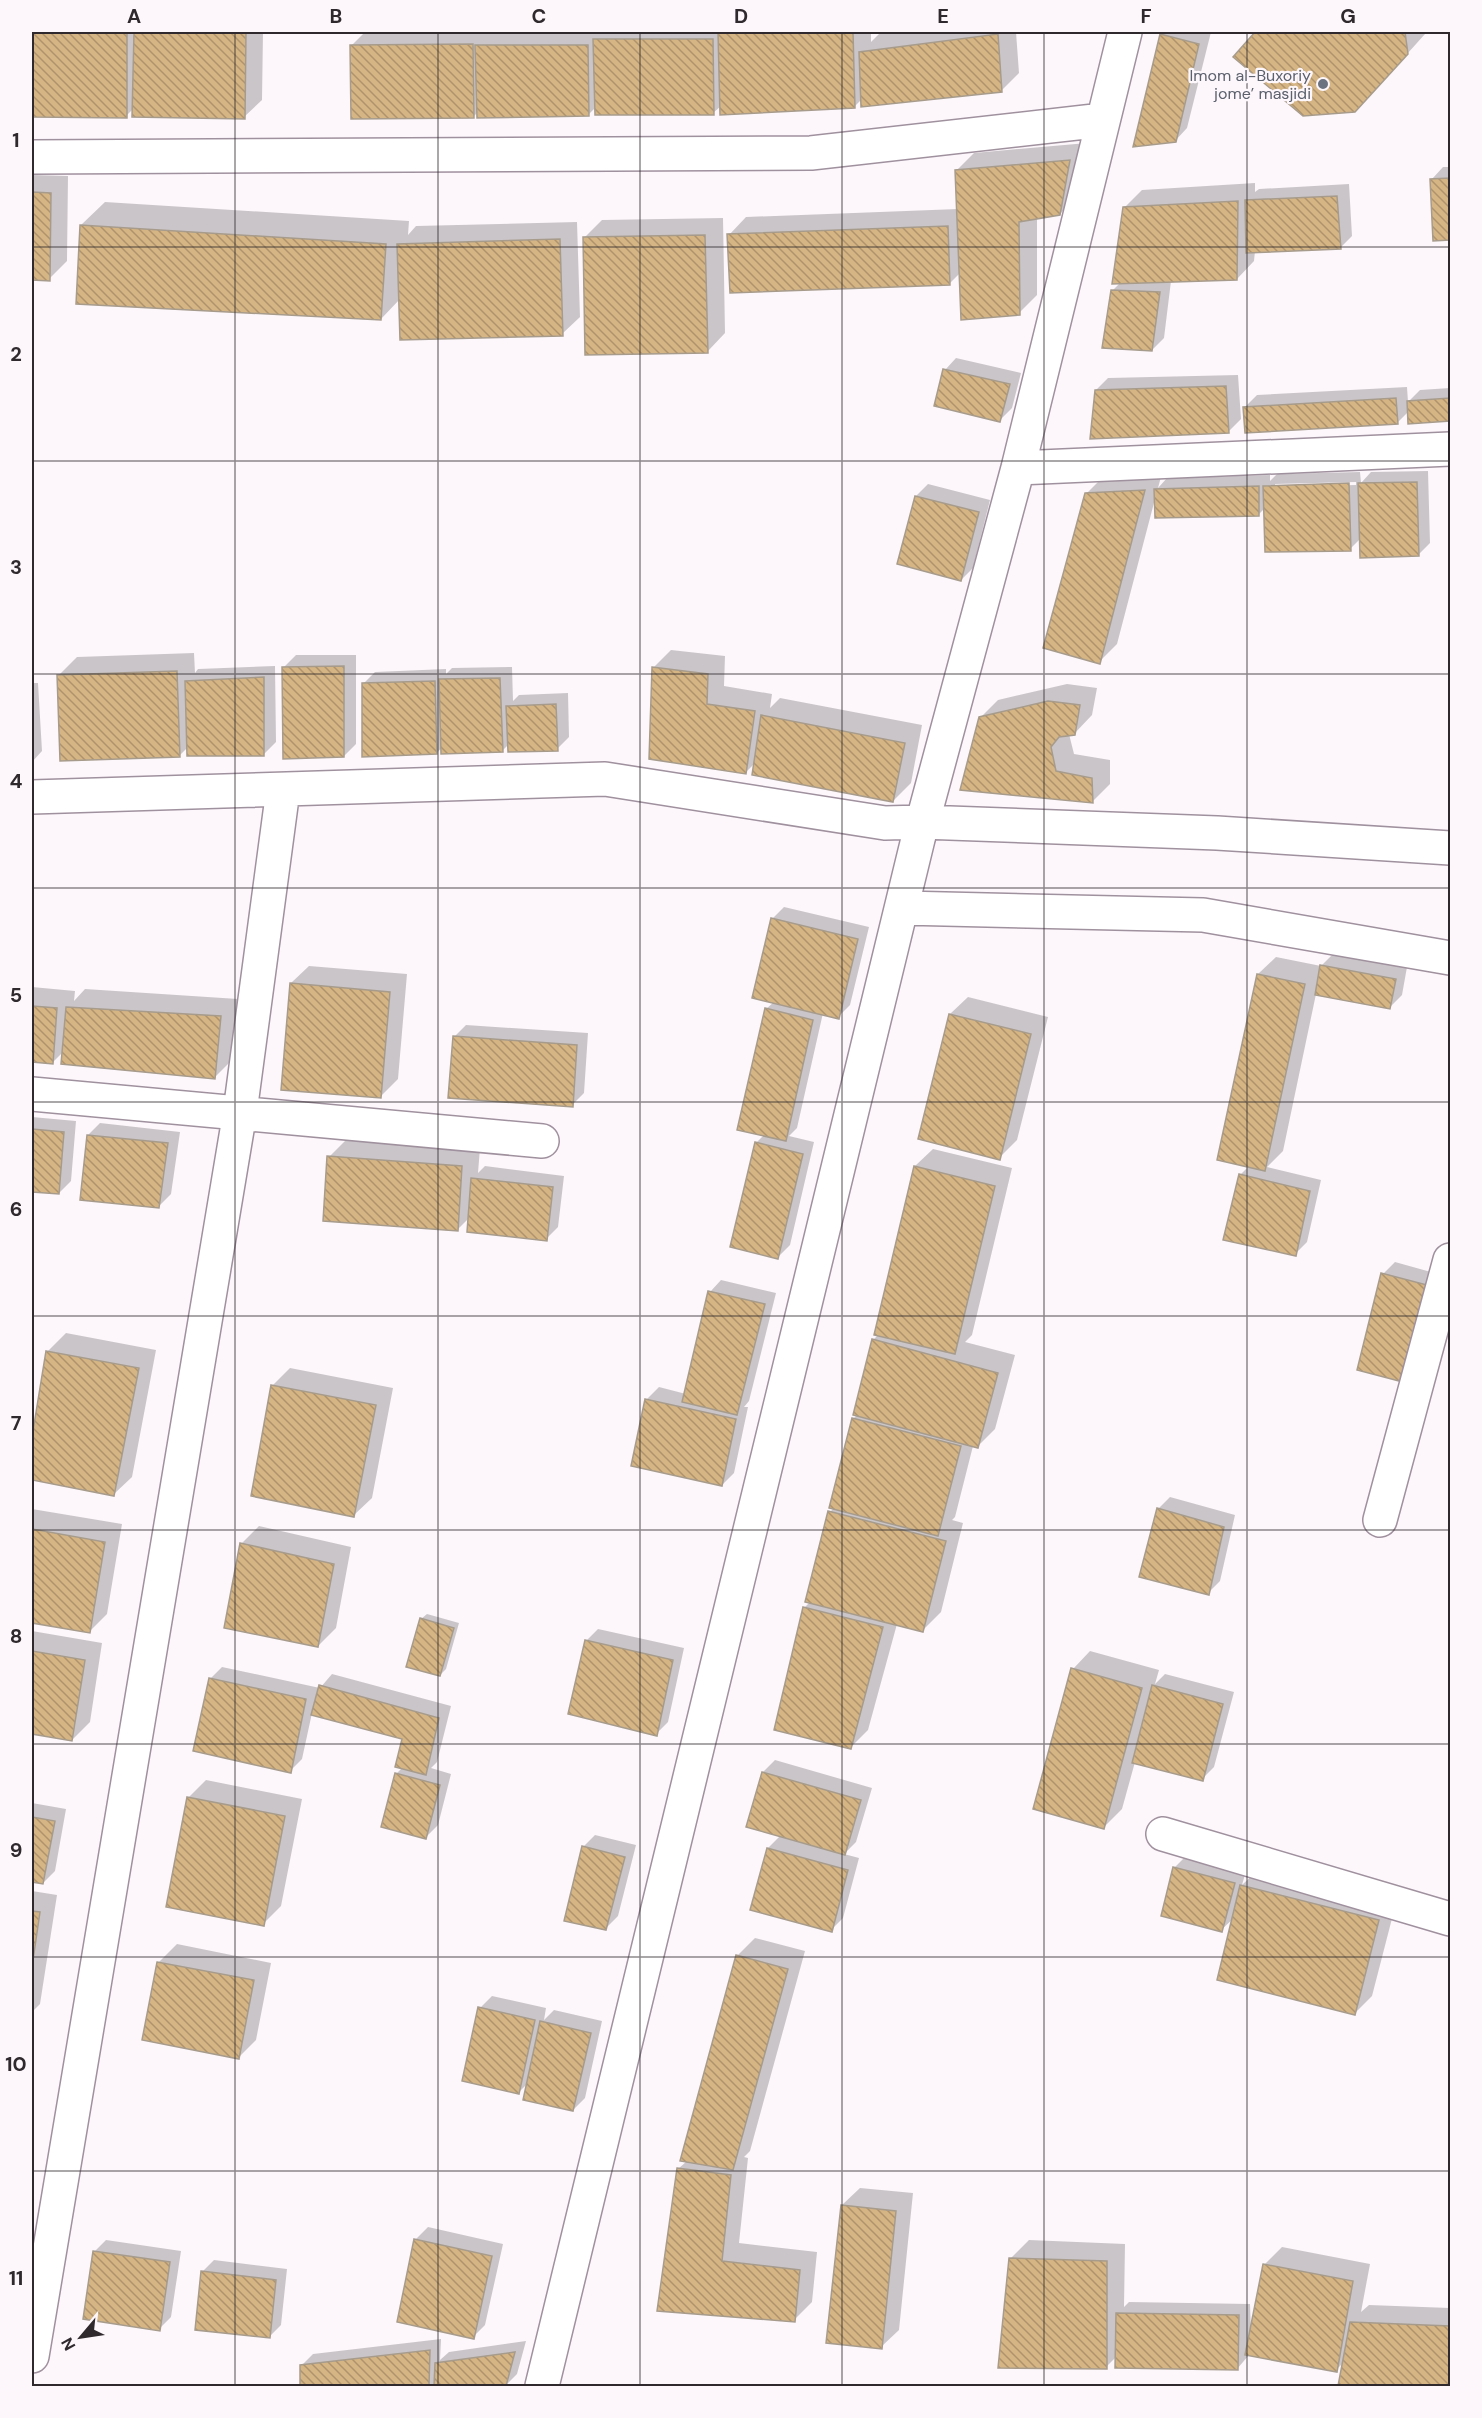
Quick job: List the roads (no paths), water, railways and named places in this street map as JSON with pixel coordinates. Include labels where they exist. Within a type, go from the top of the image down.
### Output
[{"type":"street","points":[[542,2386],[912,874],[920,830],[1018,468],[1125,32]]},
{"type":"street","points":[[32,158],[811,153],[1103,120]]},
{"type":"street","points":[[1018,468],[1450,449]]},
{"type":"street","points":[[32,797],[605,780],[920,830],[1217,833],[1450,848]]},
{"type":"street","points":[[32,2356],[240,1112],[283,790]]},
{"type":"street","points":[[903,908],[1203,915],[1450,958]]},
{"type":"street","points":[[32,1094],[542,1141]]},
{"type":"street","points":[[1380,1520],[1450,1260]]},
{"type":"street","points":[[1162,1834],[1450,1919]]},
{"type":"place","name":"Imom al-Buxoriy jome’ masjidi","points":[[1323,84]]}]
